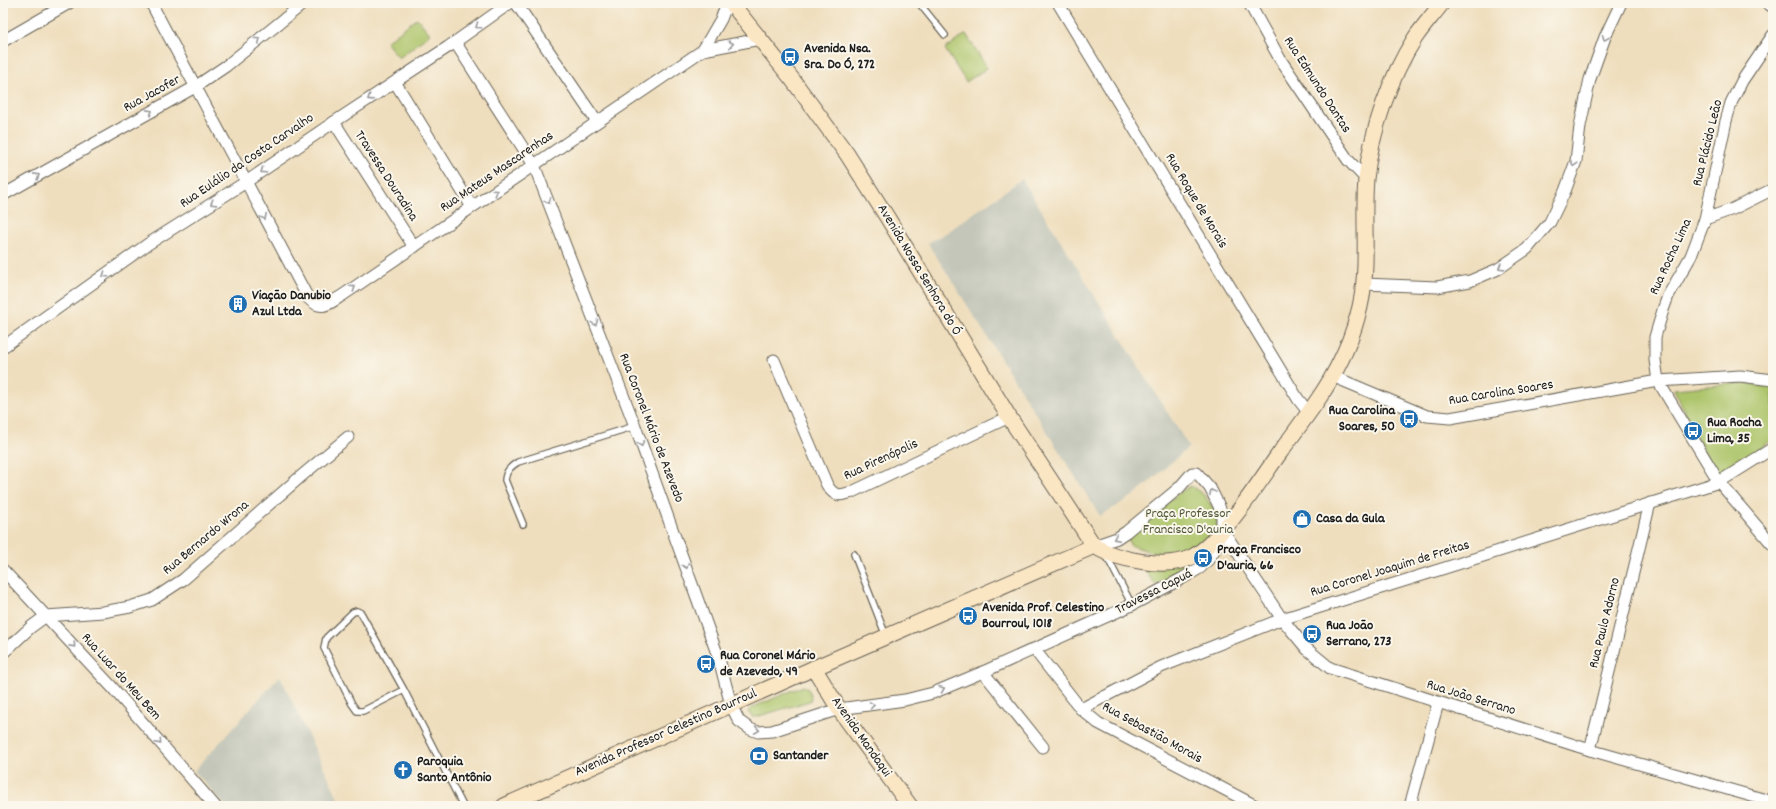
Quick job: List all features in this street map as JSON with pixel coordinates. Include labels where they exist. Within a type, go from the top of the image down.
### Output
[{"type":"main road","name":"Avenida Nossa Senhora do Ó","points":[[731,3],[792,79],[846,154],[887,217],[1009,417],[1099,549]]},
{"type":"main road","points":[[1222,529],[1244,504],[1308,413],[1332,376],[1348,344],[1358,317],[1364,284],[1366,179],[1372,144],[1393,79],[1416,38],[1442,3]]},
{"type":"main road","name":"Travessa Capuá","points":[[1099,549],[1157,564],[1169,564],[1191,558],[1204,549],[1222,529]]},
{"type":"main road","name":"Avenida Professor Celestino Bourroul","points":[[504,806],[534,800],[731,704],[886,637],[1099,549]]},
{"type":"main road","name":"Avenida Mandaqui","points":[[814,668],[840,709],[910,806]]},
{"type":"street","points":[[3,41],[69,3]]},
{"type":"street","points":[[151,3],[246,182]]},
{"type":"street","name":"Rua Jacofer","points":[[3,195],[196,87],[226,66],[304,3]]},
{"type":"street","name":"Rua Eulálio da Costa Carvalho","points":[[3,347],[148,244],[246,182],[455,42],[510,3]]},
{"type":"street","points":[[516,3],[597,122]]},
{"type":"street","name":"Rua Mateus Mascarenhas","points":[[703,50],[721,19],[726,3]]},
{"type":"street","name":"Rua Roque de Morais","points":[[1058,3],[1298,399],[1308,413]]},
{"type":"street","name":"Rua Edmundo Dantas","points":[[1249,3],[1280,59],[1348,160],[1366,179]]},
{"type":"street","points":[[1364,284],[1437,287],[1470,281],[1498,269],[1527,249],[1550,222],[1565,191],[1576,161],[1580,126],[1590,79],[1605,37],[1621,3]]},
{"type":"street","points":[[1767,3],[1773,7]]},
{"type":"street","name":"Rua Plácido Leão","points":[[1705,219],[1731,104],[1742,81],[1773,35]]},
{"type":"street","name":"Rua Mateus Mascarenhas","points":[[246,182],[308,298],[315,305],[322,306],[329,303],[414,247],[703,50],[760,39]]},
{"type":"street","name":"Rua Coronel Mário de Azevedo","points":[[455,42],[534,165],[635,426],[719,659],[731,704],[740,721],[750,729],[758,732],[772,731],[840,709]]},
{"type":"street","points":[[395,82],[472,207]]},
{"type":"street","name":"Travessa Douradina","points":[[334,122],[414,247]]},
{"type":"street","name":"Rua Rocha Lima","points":[[1658,381],[1655,360],[1655,337],[1668,296],[1691,256],[1705,219],[1733,209],[1773,189]]},
{"type":"street","name":"Rua Pirenópolis","points":[[774,360],[827,485],[834,494],[840,496],[852,492],[1009,417]]},
{"type":"street","name":"Rua Carolina Soares","points":[[1332,376],[1427,416],[1450,418],[1658,381],[1740,376],[1773,380]]},
{"type":"street","points":[[1658,381],[1719,482],[1773,544]]},
{"type":"street","name":"Rua Bernardo Wrona","points":[[46,616],[103,612],[130,607],[152,600],[184,579],[348,437]]},
{"type":"street","name":"Rua Coronel Joaquim de Freitas","points":[[1081,709],[1161,667],[1282,619],[1719,482],[1744,468],[1773,448]]},
{"type":"street","points":[[1099,549],[1126,532],[1179,488],[1192,473],[1196,473],[1210,488],[1219,506],[1222,517],[1222,529]]},
{"type":"street","name":"Rua Paulo Adorno","points":[[1590,750],[1650,503]]},
{"type":"street","name":"Travessa Capuá","points":[[840,709],[905,700],[933,693],[1132,605],[1200,568],[1215,549],[1222,529]]},
{"type":"street","name":"Rua João Serrano","points":[[1222,529],[1282,619],[1307,649],[1330,668],[1590,750],[1773,802]]},
{"type":"street","name":"Rua Luar do Meu Bem","points":[[3,570],[111,686],[215,806]]},
{"type":"street","points":[[3,653],[31,627],[46,616]]},
{"type":"street","name":"Rua Sebastião Morais","points":[[1034,649],[1081,709],[1098,723],[1256,806]]},
{"type":"street","points":[[983,672],[1043,747]]},
{"type":"street","points":[[1410,806],[1438,703]]},
{"type":"lane","points":[[919,3],[945,35]]},
{"type":"lane","points":[[523,524],[505,480],[506,473],[510,467],[518,462],[635,426]]},
{"type":"lane","points":[[1099,549],[1132,605]]},
{"type":"lane","points":[[854,554],[886,637]]},
{"type":"lane","points":[[404,690],[363,711],[357,711],[324,648],[326,638],[353,612],[357,611],[361,613],[404,690],[463,806]]},
{"type":"shaded area","points":[[1022,179],[1189,447],[1133,496],[1100,516],[928,243],[946,233]]},
{"type":"shaded area","points":[[280,676],[342,806],[225,806],[194,771]]},
{"type":"green space","points":[[417,18],[430,34],[399,58],[386,42]]},
{"type":"green space","points":[[966,34],[987,68],[966,82],[945,49]]},
{"type":"green space","points":[[1742,383],[1773,387],[1773,439],[1737,467],[1719,477],[1702,448],[1674,389]]},
{"type":"green space","name":"Praça Professor Francisco D'auria","points":[[1191,486],[1203,494],[1218,514],[1216,533],[1195,550],[1165,557],[1130,545],[1127,536],[1180,492]]},
{"type":"green space","name":"Praça Professor Francisco D'auria","points":[[1203,558],[1199,565],[1156,585],[1140,565]]},
{"type":"green space","points":[[803,686],[810,692],[810,701],[756,717],[752,717],[748,712],[751,708]]},
{"type":"place","name":"Avenida Nsa. Sra. Do Ó, 272","points":[[790,57]]},
{"type":"place","name":"Viação Danubio Azul Ltda","points":[[238,304]]},
{"type":"place","name":"Rua Carolina Soares, 50","points":[[1409,419]]},
{"type":"place","name":"Rua Rocha Lima, 35","points":[[1693,431]]},
{"type":"place","name":"Casa da Gula","points":[[1302,519]]},
{"type":"place","name":"Praça Francisco D'auria, 66","points":[[1203,558]]},
{"type":"place","name":"Avenida Prof. Celestino Bourroul, 1018","points":[[968,616]]},
{"type":"place","name":"Rua João Serrano, 273","points":[[1312,634]]},
{"type":"place","name":"Rua Coronel Mário de Azevedo, 49","points":[[706,664]]},
{"type":"place","name":"Santander","points":[[759,756]]},
{"type":"place","name":"Paroquia Santo Antônio","points":[[403,770]]}]
